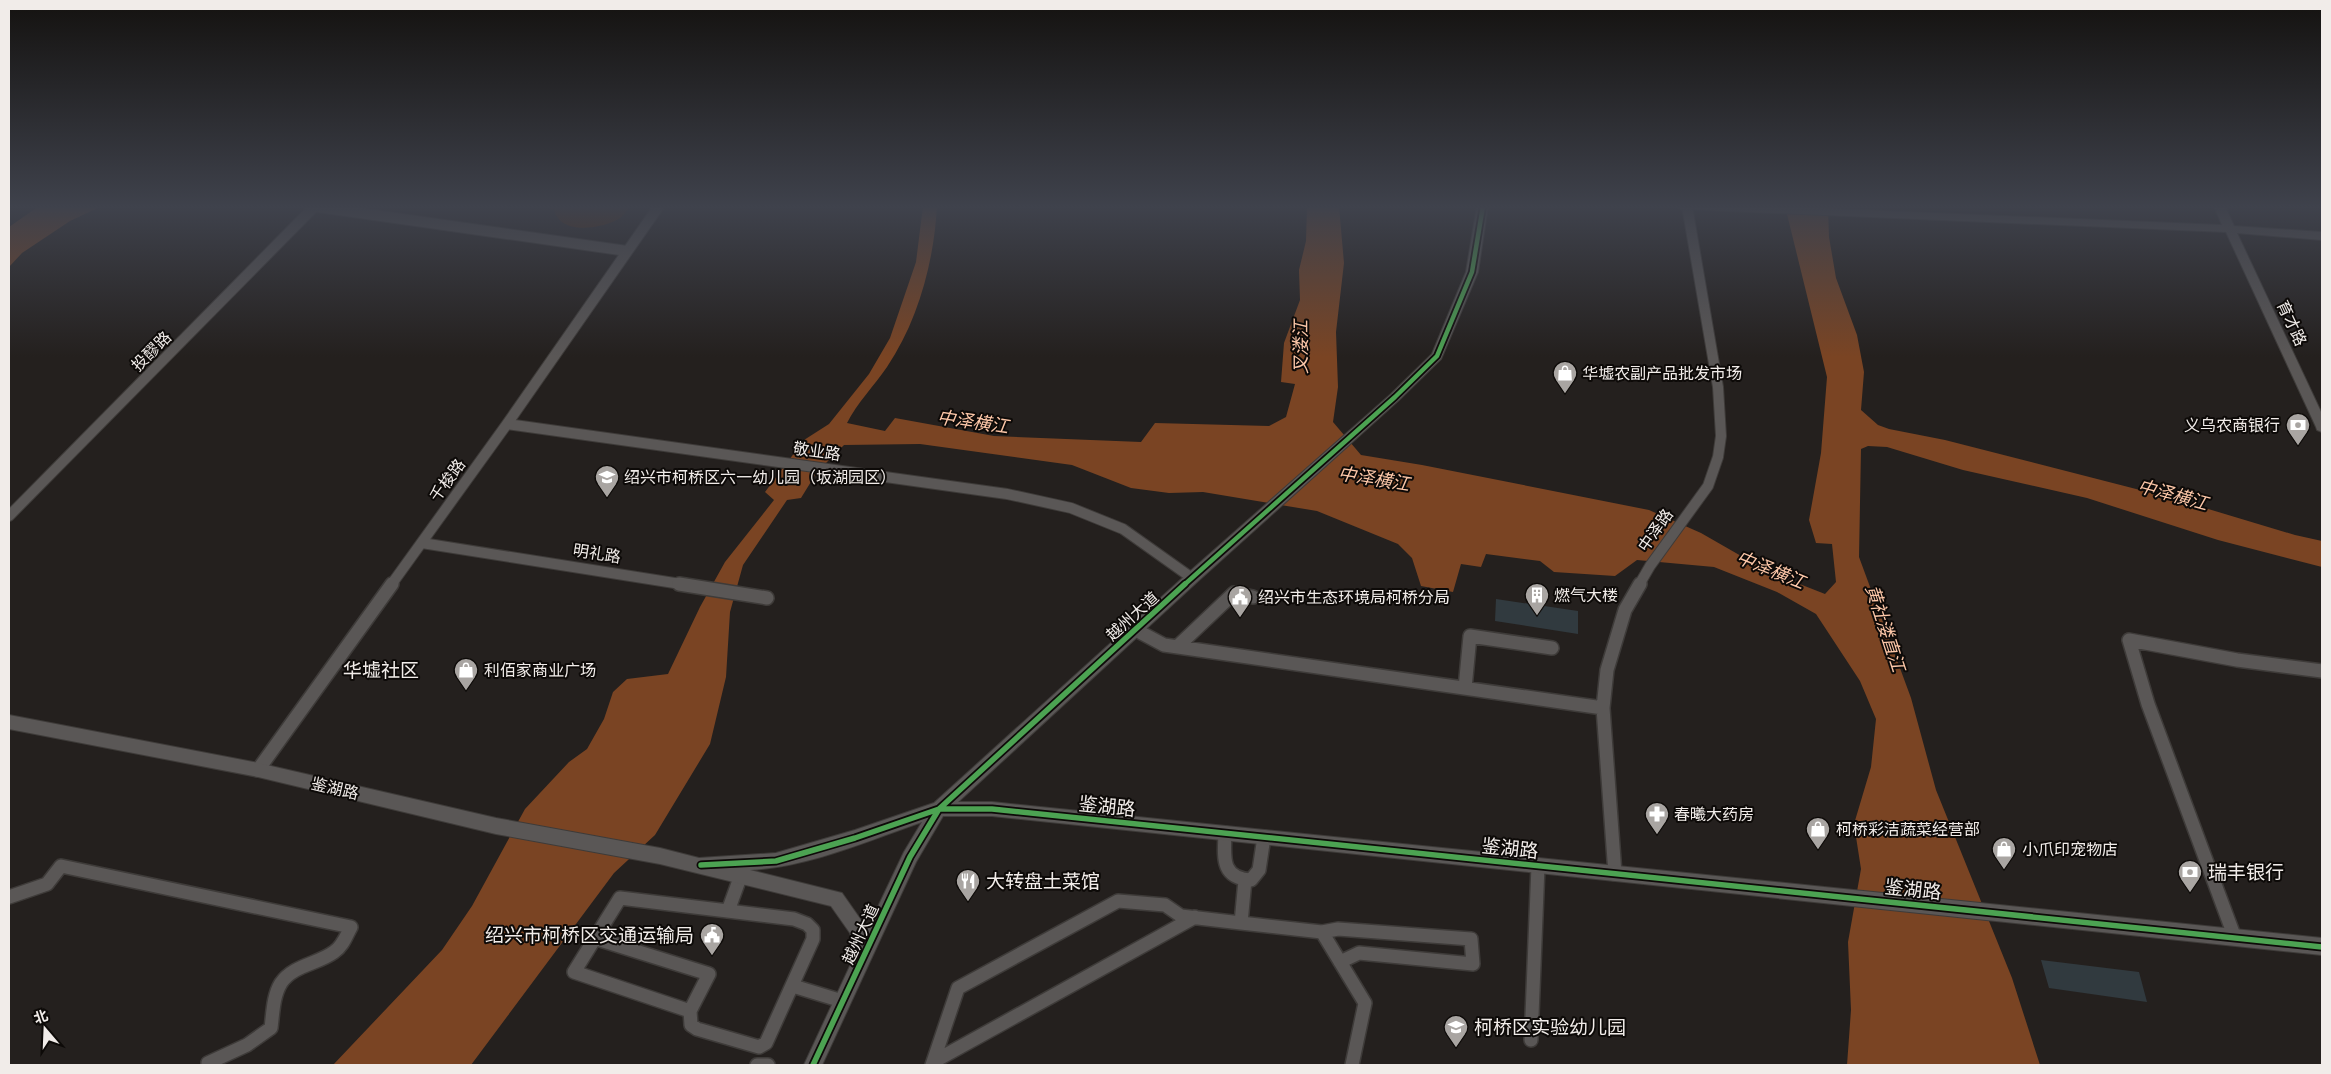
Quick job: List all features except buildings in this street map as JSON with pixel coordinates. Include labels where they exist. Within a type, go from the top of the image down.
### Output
[{"type":"street","name":"投醪路","points":[[9,516],[264,256]]},
{"type":"street","name":"千梭路","points":[[258,770],[507,424],[623,256]]},
{"type":"street","name":"越州大道","points":[[813,1065],[910,857],[939,809],[1438,356],[1472,272],[1475,256]]},
{"type":"street","name":"中泽路","points":[[1615,874],[1609,816],[1603,708],[1607,670],[1625,610],[1650,566],[1708,486],[1718,457],[1721,436],[1718,387],[1696,256]]},
{"type":"street","name":"育才路","points":[[2243,256],[2322,427]]},
{"type":"street","name":"敬业路","points":[[507,424],[1007,494],[1071,508],[1123,529],[1192,578]]},
{"type":"street","name":"明礼路","points":[[422,543],[698,585],[767,598]]},
{"type":"street","points":[[1178,646],[1234,594],[1254,597]]},
{"type":"street","points":[[1136,630],[1164,644],[1603,708]]},
{"type":"street","points":[[1465,688],[1470,636],[1552,648]]},
{"type":"street","points":[[2236,938],[2148,704],[2129,640],[2237,660],[2322,671]]},
{"type":"street","name":"鉴湖路","points":[[9,722],[258,770],[496,826],[701,865],[776,861],[856,838],[939,809],[992,809],[2322,947]]},
{"type":"street","points":[[1225,833],[1224,857],[1228,873],[1239,880],[1251,880],[1260,870],[1264,837]]},
{"type":"street","points":[[701,865],[836,899],[857,929],[865,952]]},
{"type":"street","points":[[9,897],[47,884],[61,866],[351,927],[340,948],[325,959],[298,970],[281,982],[276,997],[271,1028],[247,1045],[208,1063],[208,1065]]},
{"type":"street","points":[[1531,1040],[1538,866]]},
{"type":"street","points":[[728,911],[741,876]]},
{"type":"street","points":[[1241,923],[1244,880]]},
{"type":"street","points":[[594,938],[709,974],[690,1011],[691,1025],[697,1029],[759,1047],[766,1043],[793,986],[813,939],[813,930],[807,924],[794,919],[620,898],[594,938],[574,972],[690,1011]]},
{"type":"street","points":[[932,1063],[958,988],[1118,901],[1166,905],[1181,916],[1322,932],[1338,928],[1471,939],[1473,964],[1359,953],[1340,962]]},
{"type":"street","points":[[932,1063],[1195,917]]},
{"type":"street","points":[[1322,932],[1365,1002],[1352,1065]]},
{"type":"street","points":[[793,986],[842,1001]]},
{"type":"street","points":[[757,1065],[768,1065]]},
{"type":"water","points":[[9,256],[19,256],[9,267]]},
{"type":"water","points":[[917,256],[930,256],[916,311],[887,367],[847,423],[885,431],[895,418],[994,436],[1141,442],[1155,423],[1269,426],[1286,417],[1295,384],[1281,382],[1284,343],[1300,300],[1299,270],[1302,256],[1343,256],[1336,332],[1338,387],[1333,422],[1361,455],[1422,465],[1649,510],[1701,533],[1769,572],[1825,594],[1836,582],[1832,544],[1816,543],[1809,520],[1821,453],[1827,377],[1797,256],[1832,256],[1836,278],[1857,335],[1864,372],[1861,410],[1878,425],[1889,429],[1945,440],[2175,499],[2295,535],[2322,541],[2322,567],[2218,540],[2087,498],[1963,470],[1887,447],[1868,446],[1861,449],[1859,557],[1911,698],[1936,790],[2012,978],[2040,1065],[1847,1065],[1851,1010],[1848,942],[1861,869],[1854,824],[1871,767],[1876,719],[1860,681],[1816,614],[1777,592],[1714,567],[1637,560],[1615,576],[1554,572],[1540,561],[1486,554],[1481,567],[1461,564],[1453,592],[1421,586],[1412,558],[1398,544],[1317,511],[1203,492],[1169,493],[1131,488],[1072,465],[920,444],[844,445],[817,472],[801,498],[787,500],[743,565],[730,612],[726,677],[710,744],[655,835],[614,873],[471,1065],[333,1065],[442,950],[472,906],[525,809],[569,762],[587,749],[604,719],[613,692],[627,679],[668,674],[700,607],[725,562],[774,500],[765,492],[804,440],[829,424],[869,374],[890,338]]},
{"type":"cycle path","points":[[813,1065],[910,857],[939,809],[1192,578],[1395,397],[1437,356],[1472,272],[1475,256]]},
{"type":"cycle path","points":[[701,865],[776,861],[855,838],[939,809],[992,809],[2322,947]]},
{"type":"place","name":"华墟农副产品批发市场","points":[[1565,394]]},
{"type":"place","name":"义乌农商银行","points":[[2298,446]]},
{"type":"place","name":"绍兴市柯桥区六一幼儿园（坂湖园区）","points":[[607,498]]},
{"type":"place","name":"燃气大楼","points":[[1537,616]]},
{"type":"place","name":"绍兴市生态环境局柯桥分局","points":[[1240,618]]},
{"type":"place","name":"利佰家商业广场","points":[[466,691]]},
{"type":"place","name":"春曦大药房","points":[[1657,835]]},
{"type":"place","name":"柯桥彩洁蔬菜经营部","points":[[1818,850]]},
{"type":"place","name":"小爪印宠物店","points":[[2004,870]]},
{"type":"place","name":"瑞丰银行","points":[[2190,893]]},
{"type":"place","name":"大转盘土菜馆","points":[[968,902]]},
{"type":"place","name":"绍兴市柯桥区交通运输局","points":[[712,956]]},
{"type":"place","name":"柯桥区实验幼儿园","points":[[1456,1048]]},
{"type":"district","name":"华墟社区","points":[[381,670]]},
{"type":"water label","name":"叉溇江","points":[[1300,347]]},
{"type":"water label","name":"中泽横江","points":[[973,421]]},
{"type":"water label","name":"中泽横江","points":[[1374,478]]},
{"type":"water label","name":"中泽横江","points":[[2173,494]]},
{"type":"water label","name":"中泽横江","points":[[1771,569]]},
{"type":"water label","name":"黄社溇直江","points":[[1886,628]]}]
